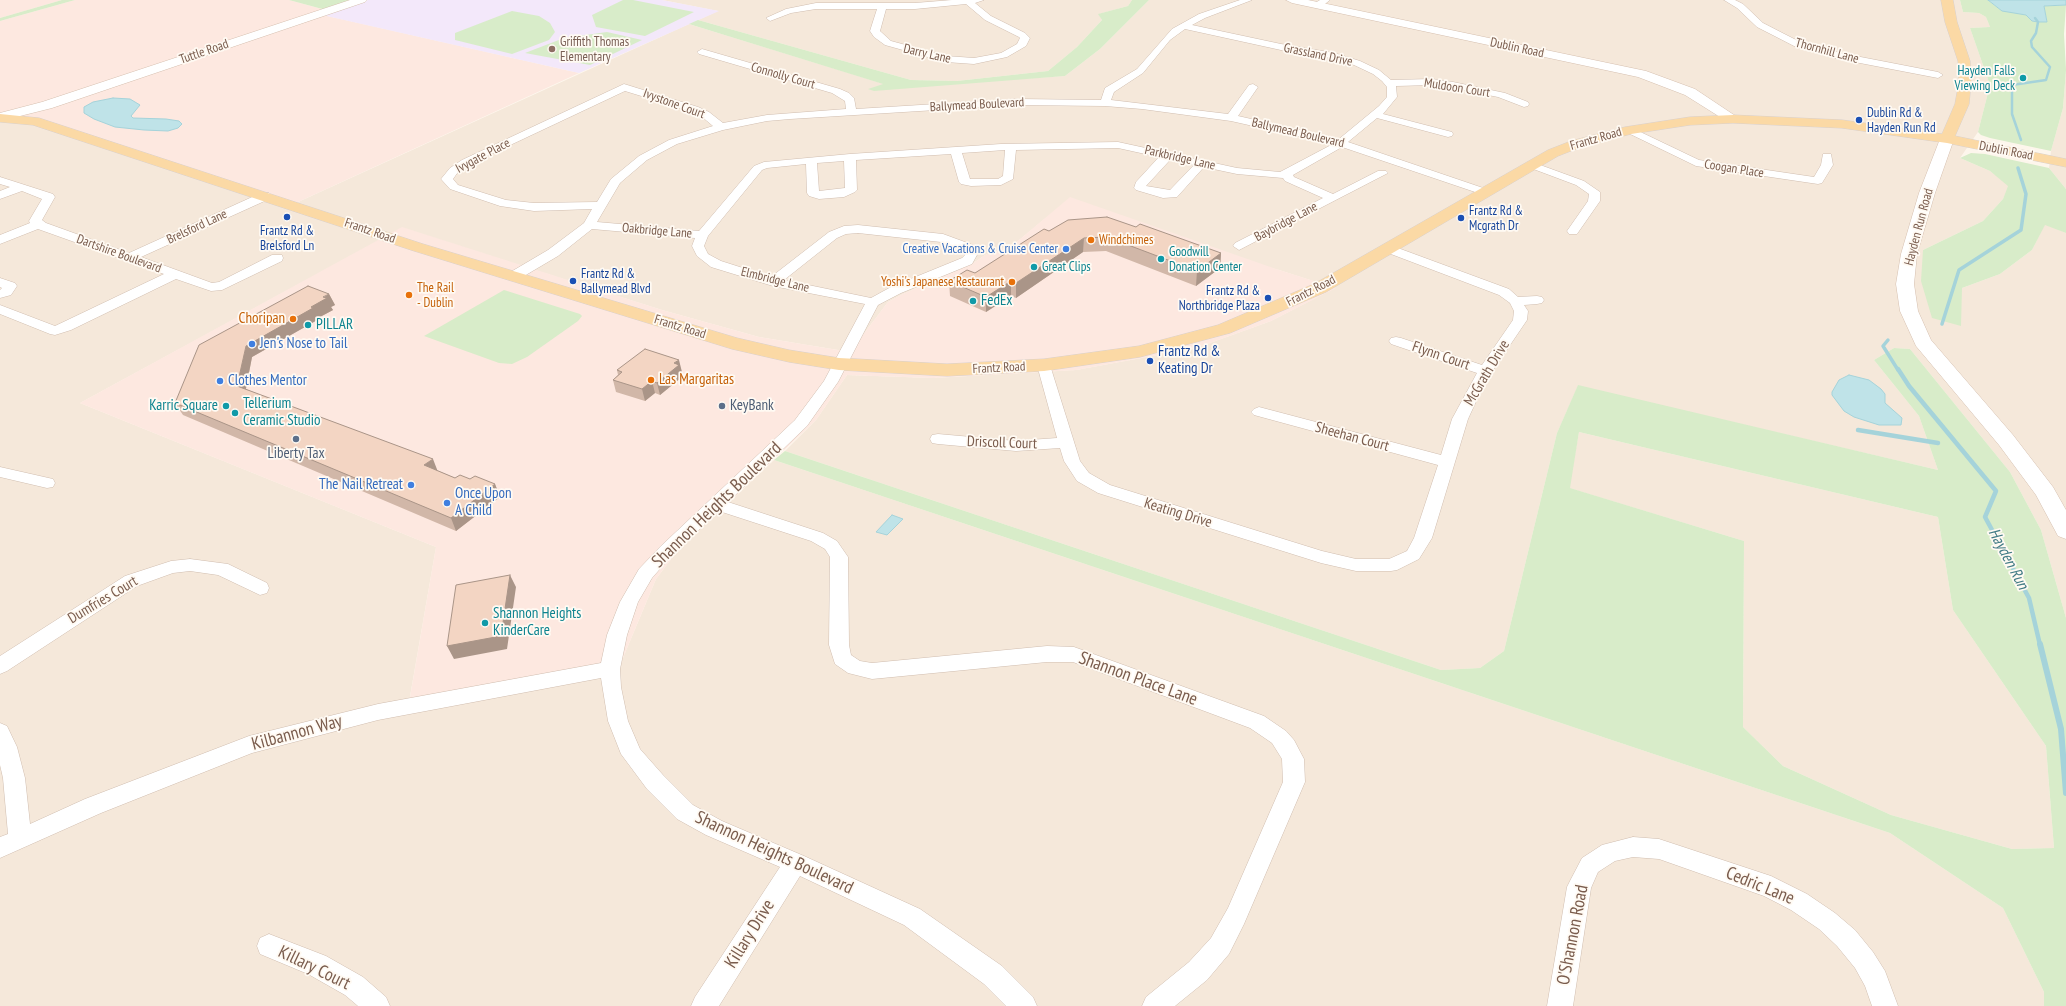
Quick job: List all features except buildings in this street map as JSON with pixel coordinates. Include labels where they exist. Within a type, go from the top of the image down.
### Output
[{"type":"main road","name":"Tuttle Road","points":[[12,116],[362,0]]},
{"type":"main road","name":"Dublin Road","points":[[1292,0],[1322,3],[1642,74],[1690,92],[1733,119]]},
{"type":"main road","name":"Hayden Run Road","points":[[1947,0],[1951,22],[1964,61],[1965,82],[1962,104],[1927,193],[1909,254],[1905,284],[1909,311],[1923,342],[2006,440],[2045,492],[2066,531]]},
{"type":"main road","name":"Frantz Road","points":[[0,104],[12,116],[417,246],[732,343],[789,356],[839,364],[947,370],[1044,365],[1140,351],[1224,329],[1320,288],[1532,165],[1576,144],[1630,130],[1690,121],[1733,119],[1842,124],[1947,139]]},
{"type":"main road","name":"Dublin Road","points":[[1947,139],[2066,163]]},
{"type":"street","points":[[770,18],[795,10],[828,3],[882,7],[969,2],[980,0]]},
{"type":"street","points":[[1104,103],[1109,90],[1140,71],[1150,61],[1167,38],[1202,16],[1248,0]]},
{"type":"street","name":"Thornhill Lane","points":[[1728,0],[1740,6],[1760,25],[1799,45],[1847,58],[1938,75]]},
{"type":"street","name":"Darry Lane","points":[[881,39],[906,49],[955,60],[983,60],[1010,53],[1024,42],[1022,34],[988,18],[969,2]]},
{"type":"street","points":[[881,39],[875,31],[882,7]]},
{"type":"street","name":"Grassland Drive","points":[[1184,26],[1226,36],[1344,59],[1376,72],[1389,83]]},
{"type":"street","points":[[870,40],[881,39]]},
{"type":"street","name":"Connolly Court","points":[[702,52],[836,91],[845,95],[850,100],[851,112]]},
{"type":"street","name":"Muldoon Court","points":[[1389,83],[1432,82],[1453,85],[1501,96],[1524,104]]},
{"type":"street","points":[[1342,143],[1376,115],[1392,97],[1392,87],[1389,83]]},
{"type":"street","name":"Ivystone Court","points":[[624,87],[700,112],[721,127]]},
{"type":"street","name":"Ivygate Place","points":[[602,205],[534,207],[504,203],[454,187],[447,179],[454,170],[466,162],[579,110],[624,87]]},
{"type":"street","points":[[1230,118],[1253,87]]},
{"type":"street","name":"Ballymead Boulevard","points":[[514,276],[553,253],[589,225],[615,181],[639,161],[673,142],[721,127],[767,118],[1017,102],[1104,103],[1230,118],[1297,131],[1342,143],[1485,192]]},
{"type":"street","points":[[1376,115],[1448,134]]},
{"type":"street","name":"Coogan Place","points":[[1630,130],[1696,163],[1818,181],[1827,165],[1827,156]]},
{"type":"street","name":"Parkbridge Lane","points":[[764,165],[850,157],[1011,146],[1118,145],[1237,171],[1263,174],[1288,173],[1314,161],[1342,143]]},
{"type":"street","points":[[956,150],[965,182],[971,184],[1008,179],[1011,146]]},
{"type":"street","points":[[1167,156],[1139,186],[1142,189],[1173,194],[1202,163]]},
{"type":"street","points":[[811,160],[813,193],[820,195],[844,193],[851,190],[850,157]]},
{"type":"street","name":"Oakbridge Lane","points":[[589,225],[702,235],[758,168],[764,165]]},
{"type":"street","points":[[1532,165],[1580,183],[1594,192],[1594,202],[1573,231]]},
{"type":"street","name":"Baybridge Lane","points":[[1288,173],[1287,176],[1289,179],[1333,198]]},
{"type":"street","name":"Baybridge Lane","points":[[1239,246],[1382,173]]},
{"type":"street","points":[[0,180],[49,196],[37,217],[36,221],[38,224],[0,240]]},
{"type":"street","points":[[0,195],[23,187]]},
{"type":"street","name":"Brelsford Lane","points":[[129,258],[265,196]]},
{"type":"street","name":"Dartshire Boulevard","points":[[38,224],[211,287],[218,287],[277,258]]},
{"type":"street","points":[[773,282],[832,235],[844,230],[858,229],[943,238],[968,248],[971,255],[967,261],[896,290],[873,302],[839,364]]},
{"type":"street","name":"Elmbridge Lane","points":[[702,235],[698,246],[703,256],[716,264],[773,282],[873,302]]},
{"type":"street","points":[[1387,248],[1488,284],[1504,292],[1515,301],[1537,300]]},
{"type":"street","points":[[0,310],[55,330],[66,327],[175,274]]},
{"type":"street","points":[[0,282],[10,286],[6,292],[0,294]]},
{"type":"street","name":"McGrath Drive","points":[[1392,565],[1413,555],[1423,538],[1460,418],[1485,371],[1520,320],[1521,311],[1515,301]]},
{"type":"street","name":"Flynn Court","points":[[1396,341],[1485,371]]},
{"type":"street","name":"Shannon Heights Boulevard","points":[[839,364],[831,382],[801,423],[783,442],[666,550],[645,574],[628,602],[617,635],[610,669],[611,687],[618,721],[632,754],[654,782],[685,812],[714,828],[796,862],[912,917],[993,975],[1024,1006]]},
{"type":"street","name":"Keating Drive","points":[[1044,365],[1072,461],[1083,477],[1104,489],[1321,557],[1356,566],[1392,565]]},
{"type":"street","name":"Sheehan Court","points":[[1258,412],[1446,462]]},
{"type":"street","name":"Driscoll Court","points":[[938,439],[1016,446],[1066,442]]},
{"type":"street","points":[[0,472],[47,483]]},
{"type":"street","name":"Shannon Place Lane","points":[[715,504],[817,537],[831,546],[839,558],[839,645],[842,659],[855,668],[872,671],[1047,654],[1074,655],[1257,722],[1279,737],[1287,746],[1293,759],[1294,782],[1236,916],[1220,946],[1198,971],[1155,1006]]},
{"type":"street","name":"Dumfries Court","points":[[0,666],[131,581],[171,567],[190,565],[222,569],[260,588]]},
{"type":"street","name":"Kilbannon Way","points":[[0,848],[93,806],[249,746],[378,712],[610,669]]},
{"type":"street","points":[[0,732],[6,747],[14,778],[20,838]]},
{"type":"street","name":"Cedric Lane","points":[[1610,852],[1633,847],[1659,849],[1771,887],[1799,902],[1827,920],[1855,949],[1876,980],[1885,1006]]},
{"type":"street","name":"O'Shannon Road","points":[[1560,1006],[1580,887],[1590,865],[1610,852]]},
{"type":"street","name":"Killary Drive","points":[[704,1006],[796,862]]},
{"type":"street","name":"Killary Court","points":[[269,946],[317,965],[354,986],[377,1006]]},
{"type":"shaded area","points":[[0,0],[62,0],[0,18]]},
{"type":"shaded area","points":[[75,0],[289,0],[333,12],[323,15],[579,73],[287,207],[12,116],[0,120],[0,21]]},
{"type":"shaded area","name":"Griffith Thomas Elementary","points":[[368,0],[662,0],[719,11],[579,73],[322,15]]},
{"type":"shaded area","points":[[662,0],[1132,0],[1128,6],[1099,14],[1102,20],[1077,47],[1048,71],[957,81],[911,80],[698,20],[718,11]]},
{"type":"shaded area","points":[[1149,0],[1960,0],[1963,12],[1979,13],[1986,17],[1990,27],[1970,28],[1990,85],[1978,132],[1960,158],[1990,171],[2009,185],[2003,199],[1983,221],[1923,250],[1962,288],[2000,274],[2032,250],[2045,224],[2066,233],[2066,618],[2041,530],[2010,472],[1910,349],[1894,348],[1874,360],[1919,416],[1938,470],[1578,386],[1557,433],[1504,651],[1480,668],[1441,670],[785,451],[816,420],[847,375],[933,378],[1076,370],[1196,348],[1271,321],[1335,288],[1279,270],[1047,217],[1013,245],[985,255],[972,264],[888,302],[850,352],[759,337],[662,310],[402,228],[80,403],[436,547],[409,702],[620,665],[656,579],[678,550],[774,460],[1890,833],[2003,908],[2044,992],[2044,1006],[0,1006],[0,120],[12,116],[287,207],[689,24],[884,84],[869,89],[1065,76],[1100,49]]},
{"type":"shaded area","points":[[2066,70],[2066,189],[2049,168],[2051,151],[2063,108]]},
{"type":"shaded area","points":[[1070,197],[1279,270],[1336,288],[1271,321],[1196,348],[1076,370],[933,378],[847,375],[816,420],[678,550],[656,579],[620,665],[409,703],[436,547],[80,403],[402,227],[662,310],[759,337],[850,352],[888,302],[972,264],[985,255],[1013,245]]},
{"type":"shaded area","points":[[1579,432],[1938,517],[1953,610],[2046,746],[2054,848],[2012,849],[1891,815],[1783,766],[1743,727],[1744,541],[1569,488]]},
{"type":"green space","points":[[62,0],[75,0],[0,21],[0,18]]},
{"type":"green space","points":[[289,0],[355,0],[326,10]]},
{"type":"green space","points":[[623,0],[633,0],[694,12],[645,36],[596,27],[592,15]]},
{"type":"green space","points":[[1132,0],[1149,0],[1100,49],[1065,76],[874,91],[868,89],[883,84],[689,24],[698,20],[911,80],[957,81],[1048,71],[1077,47],[1102,20],[1098,14],[1128,6]]},
{"type":"green space","points":[[1960,0],[1988,0],[1998,8],[2026,15],[2032,21],[2047,22],[2044,6],[2066,5],[2064,34],[2066,70],[2063,108],[2051,151],[1990,138],[1981,135],[1978,132],[1990,85],[1970,28],[1990,27],[1986,17],[1979,13],[1963,12]]},
{"type":"green space","points":[[512,11],[539,16],[550,23],[555,32],[549,40],[512,54],[455,40],[455,33]]},
{"type":"green space","points":[[607,32],[642,40],[590,65],[525,53],[564,38]]},
{"type":"green space","points":[[1971,153],[1985,154],[2049,168],[2066,189],[2066,233],[2045,225],[2032,250],[2000,274],[1962,288],[1961,326],[1932,318],[1921,281],[1923,250],[1983,221],[2003,199],[2008,186],[1990,171],[1960,158]]},
{"type":"green space","points":[[504,290],[580,314],[582,316],[578,321],[527,357],[512,364],[499,363],[424,336]]},
{"type":"green space","points":[[1894,348],[1910,349],[2010,472],[2041,530],[2066,618],[2066,1006],[2044,1006],[2044,992],[2003,908],[1890,833],[774,460],[785,451],[1441,670],[1480,668],[1504,651],[1557,433],[1578,385],[1938,470],[1919,416],[1874,360]],"holes":[[[1579,432],[1938,517],[1953,610],[2046,746],[2054,848],[2012,849],[1891,815],[1783,766],[1743,727],[1744,541],[1570,488]]]},
{"type":"water","points":[[1988,0],[2066,0],[2066,5],[2044,6],[2047,22],[2038,22],[2032,21],[2026,15],[2002,11]]},
{"type":"water","points":[[113,98],[130,99],[140,105],[131,116],[133,118],[166,119],[179,121],[182,124],[178,128],[168,131],[115,127],[94,119],[84,113],[84,107],[93,102]]},
{"type":"water","points":[[1849,375],[1869,380],[1881,389],[1885,394],[1885,403],[1902,418],[1901,425],[1879,425],[1854,417],[1844,411],[1832,395],[1832,392],[1839,380]]},
{"type":"water","points":[[892,515],[903,519],[887,535],[876,532]]},
{"type":"waterway","name":"Hayden Run","points":[[2021,140],[2012,114],[2012,85],[2046,80],[2050,67],[2032,47],[2031,41],[2036,33],[2038,22],[2035,18]]},
{"type":"waterway","name":"Hayden Run","points":[[1942,324],[1959,270],[2021,230],[2026,194],[2018,168]]},
{"type":"waterway","name":"Hayden Run","points":[[1888,340],[1883,346],[1898,370]]},
{"type":"waterway","name":"Hayden Run","points":[[1898,369],[1909,386],[1996,491],[1985,517],[2029,598],[2040,645]]},
{"type":"waterway","points":[[1858,430],[1938,443]]},
{"type":"waterway","name":"Hayden Run","points":[[2040,644],[2061,729],[2066,793]]},
{"type":"place","name":"Griffith Thomas Elementary","points":[[552,49]]},
{"type":"place","name":"Hayden Falls Viewing Deck","points":[[2023,78]]},
{"type":"place","name":"Dublin Rd & Hayden Run Rd","points":[[1859,120]]},
{"type":"place","name":"Frantz Rd & Brelsford Ln","points":[[287,217]]},
{"type":"place","name":"Frantz Rd & Mcgrath Dr","points":[[1461,218]]},
{"type":"place","name":"Windchimes","points":[[1091,240]]},
{"type":"place","name":"Creative Vacations & Cruise Center","points":[[1066,249]]},
{"type":"place","name":"Goodwill Donation Center","points":[[1161,259]]},
{"type":"place","name":"Great Clips","points":[[1034,267]]},
{"type":"place","name":"Frantz Rd & Ballymead Blvd","points":[[573,281]]},
{"type":"place","name":"Yoshi's Japanese Restaurant","points":[[1012,282]]},
{"type":"place","name":"The Rail - Dublin","points":[[409,295]]},
{"type":"place","name":"Frantz Rd & Northbridge Plaza","points":[[1268,298]]},
{"type":"place","name":"FedEx","points":[[973,301]]},
{"type":"place","name":"Choripan","points":[[293,319]]},
{"type":"place","name":"PILLAR","points":[[308,325]]},
{"type":"place","name":"Jen's Nose to Tail","points":[[252,344]]},
{"type":"place","name":"Frantz Rd & Keating Dr","points":[[1150,361]]},
{"type":"place","name":"Las Margaritas","points":[[651,380]]},
{"type":"place","name":"Clothes Mentor","points":[[220,381]]},
{"type":"place","name":"Karric Square","points":[[226,406]]},
{"type":"place","name":"KeyBank","points":[[722,406]]},
{"type":"place","name":"Tellerium Ceramic Studio","points":[[235,413]]},
{"type":"place","name":"Liberty Tax","points":[[296,439]]},
{"type":"place","name":"The Nail Retreat","points":[[411,485]]},
{"type":"place","name":"Once Upon A Child","points":[[447,503]]},
{"type":"place","name":"Shannon Heights KinderCare","points":[[485,623]]}]
